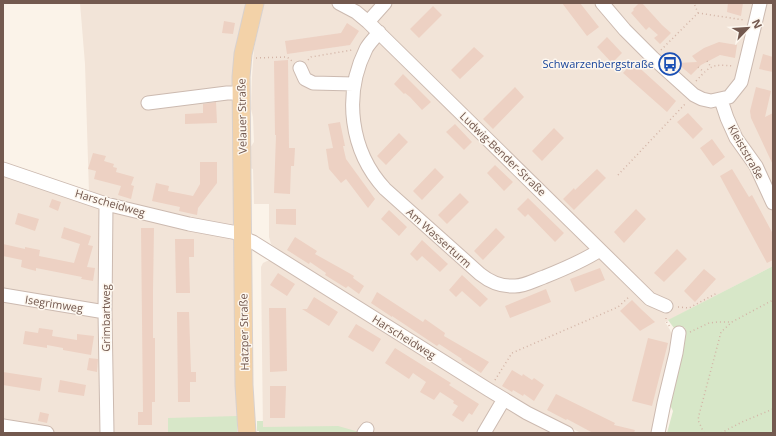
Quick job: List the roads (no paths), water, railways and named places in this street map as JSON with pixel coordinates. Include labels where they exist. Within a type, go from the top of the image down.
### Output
[{"type":"main road","name":"Velauer Straße","points":[[243,234],[241,93],[243,54],[255,3]]},
{"type":"main road","name":"Hatzper Straße","points":[[243,234],[244,385],[246,433]]},
{"type":"street","name":"Ludwig-Bender-Straße","points":[[339,3],[356,12],[379,32],[650,299],[666,306]]},
{"type":"street","points":[[368,22],[385,3]]},
{"type":"street","points":[[602,3],[625,30],[688,90],[702,99],[711,101],[729,97],[741,82],[746,69],[760,3]]},
{"type":"street","name":"Am Wasserturm","points":[[379,32],[367,48],[354,84],[352,102],[356,137],[362,154],[379,182],[480,274],[489,281],[500,285],[515,286],[526,284],[585,260],[600,250]]},
{"type":"street","points":[[300,68],[305,78],[313,83],[354,84]]},
{"type":"street","points":[[148,103],[227,93],[241,93]]},
{"type":"street","name":"Kleiststraße","points":[[721,100],[736,138],[756,166],[773,203]]},
{"type":"street","name":"Harscheidweg","points":[[3,169],[106,204],[188,224],[243,234],[253,242],[489,390],[527,413],[568,433]]},
{"type":"street","name":"Grimbartweg","points":[[106,204],[107,433]]},
{"type":"street","name":"Isegrimweg","points":[[3,295],[106,312]]},
{"type":"street","points":[[658,433],[679,333]]},
{"type":"street","points":[[484,433],[504,399]]},
{"type":"street","points":[[3,426],[47,433]]},
{"type":"place","name":"Schwarzenbergstraße","points":[[670,64]]}]
